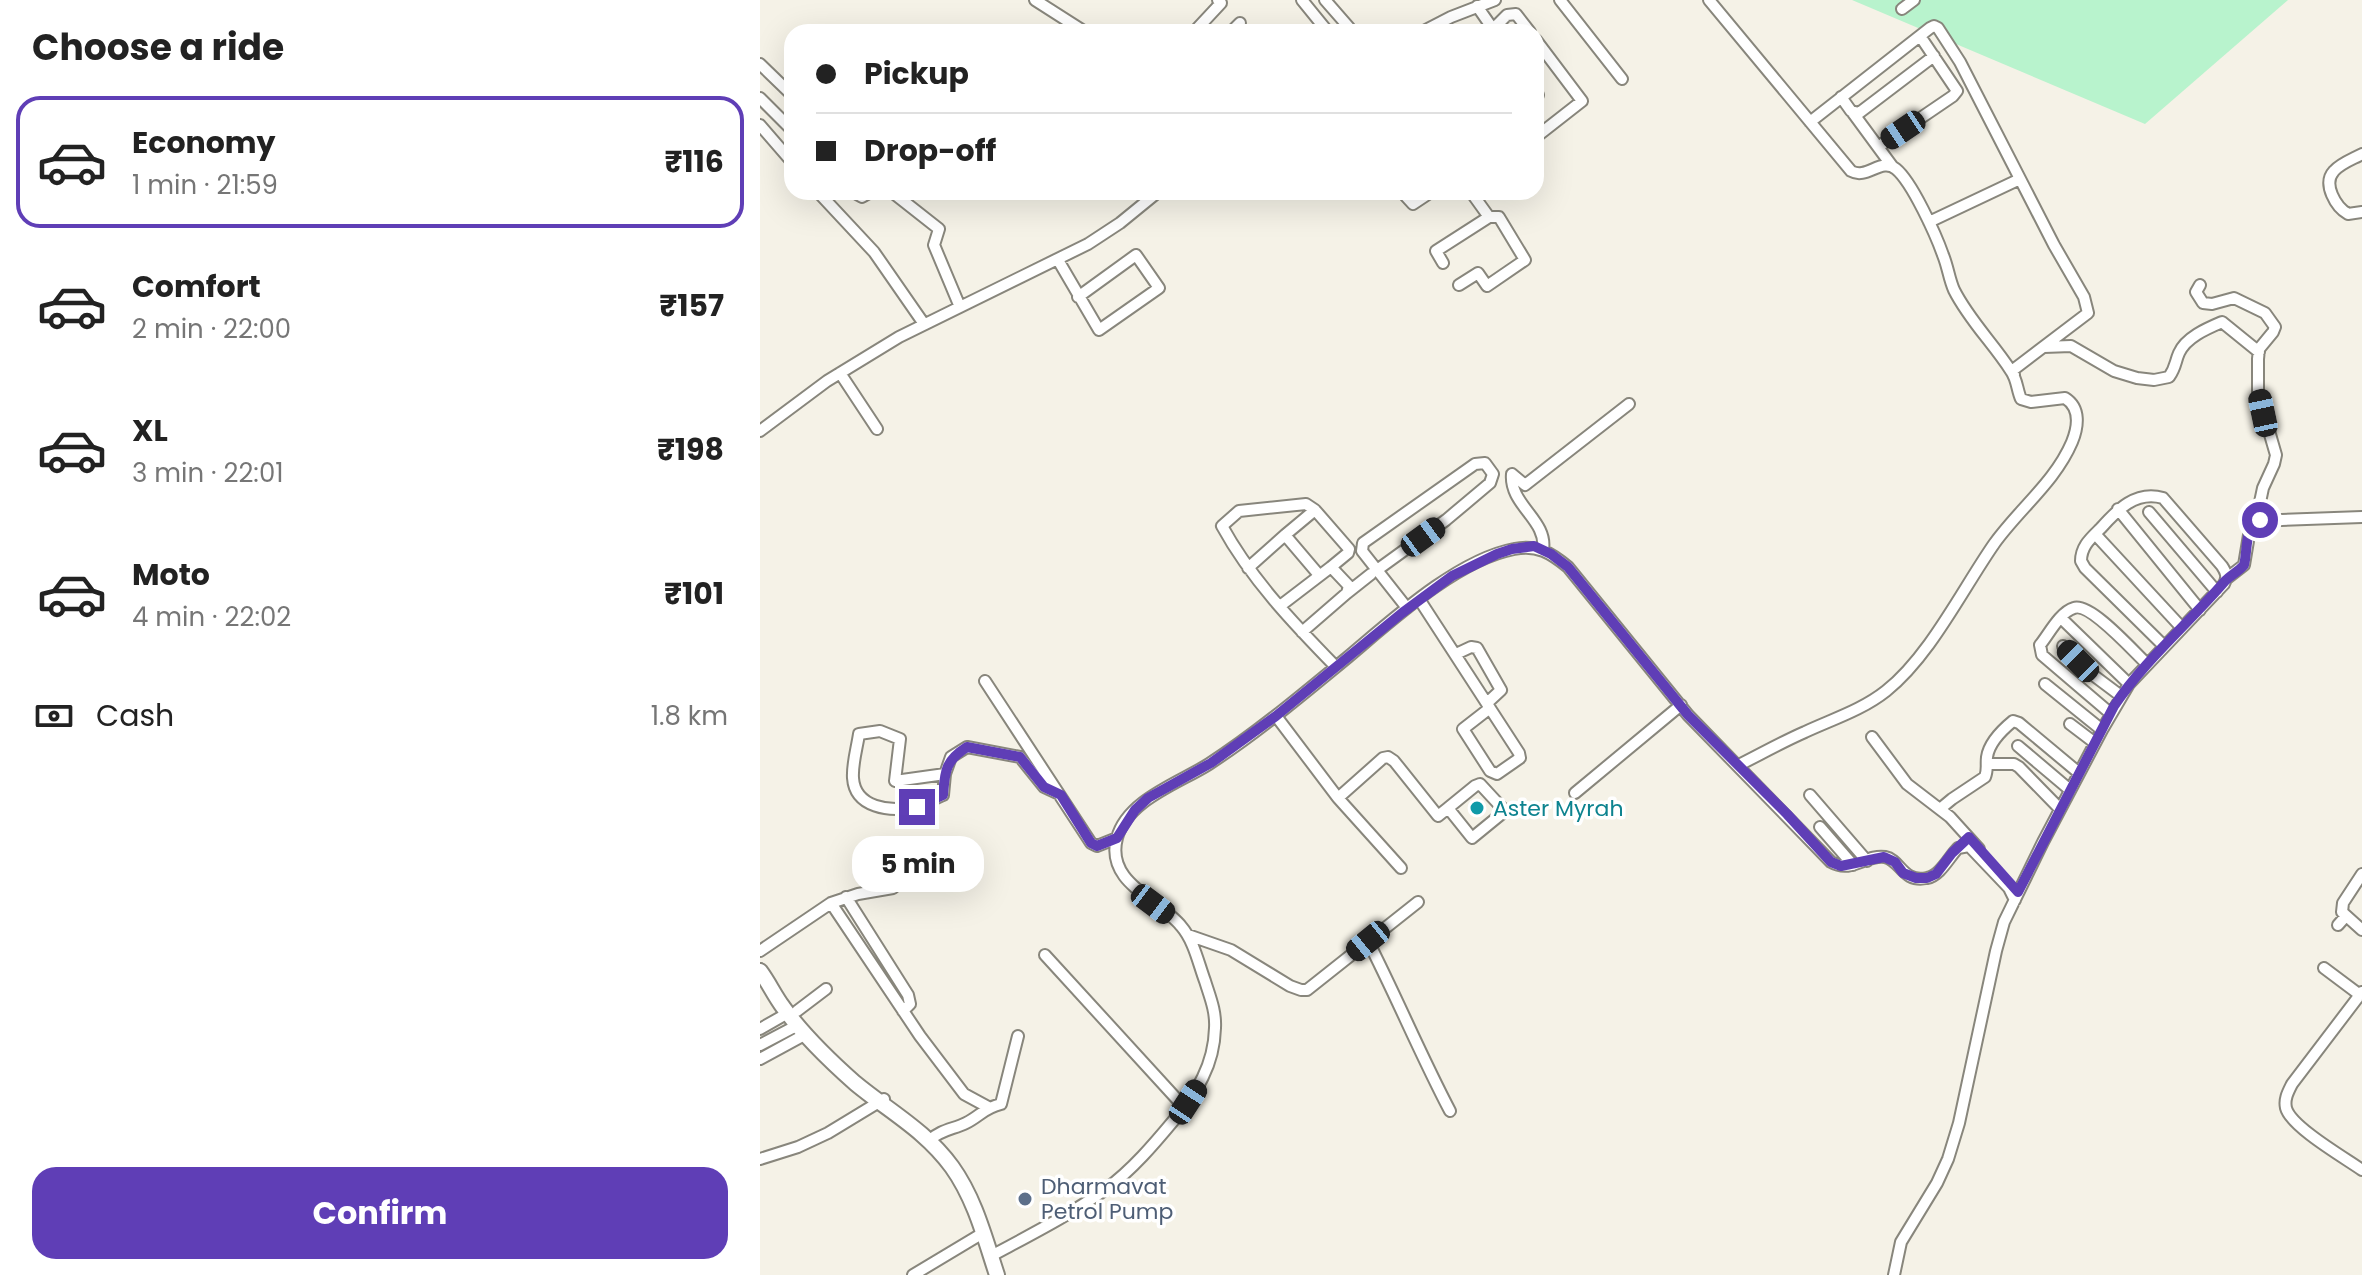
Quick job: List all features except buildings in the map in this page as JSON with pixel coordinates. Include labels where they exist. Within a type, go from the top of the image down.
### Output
[{"type":"highway","points":[[760,971],[774,994],[836,1065],[933,1137],[955,1165],[976,1200],[994,1254],[997,1275]]},
{"type":"highway","points":[[955,1165],[983,1233],[1005,1275]]},
{"type":"street","points":[[1035,0],[1072,24]]},
{"type":"street","points":[[1201,24],[1221,3],[1218,0]]},
{"type":"street","points":[[1302,0],[1322,24]]},
{"type":"street","points":[[1325,0],[1346,24]]},
{"type":"street","points":[[1439,24],[1495,0]]},
{"type":"street","points":[[1560,0],[1622,79]]},
{"type":"street","points":[[1709,0],[1853,173],[1864,174],[1882,165],[1892,166]]},
{"type":"street","points":[[1902,9],[1914,0]]},
{"type":"street","points":[[1477,6],[1490,24]]},
{"type":"street","points":[[1499,24],[1507,15],[1516,14],[1524,24]]},
{"type":"street","points":[[1739,765],[1862,707],[1890,688],[1939,629],[1995,543],[2056,469],[2073,439],[2077,419],[2074,406],[2065,398],[2024,402],[2019,396],[2013,370],[2088,313],[2084,297],[1960,62],[1941,32],[1934,26],[1810,122]]},
{"type":"street","points":[[1878,147],[1956,94],[1954,84],[1920,36]]},
{"type":"street","points":[[1544,51],[1582,101],[1544,131]]},
{"type":"street","points":[[1853,113],[1859,113],[1934,56]]},
{"type":"street","points":[[760,64],[784,87]]},
{"type":"street","points":[[1841,97],[1902,177],[1929,222],[1953,288],[1966,311],[2014,375]]},
{"type":"street","points":[[760,98],[784,119]]},
{"type":"street","points":[[760,125],[784,153]]},
{"type":"street","points":[[2362,154],[2336,169],[2331,177],[2331,193],[2336,204],[2348,214],[2362,212]]},
{"type":"street","points":[[1929,222],[2020,179]]},
{"type":"street","points":[[825,200],[874,252],[924,324]]},
{"type":"street","points":[[902,200],[939,229],[934,245],[960,307]]},
{"type":"street","points":[[760,431],[803,398],[899,337],[1101,237],[1148,200]]},
{"type":"street","points":[[1477,200],[1489,217]]},
{"type":"street","points":[[1443,263],[1436,251],[1489,217],[1499,217],[1525,260],[1487,286],[1478,273],[1459,285]]},
{"type":"street","points":[[1058,260],[1078,297],[1099,330],[1159,288],[1136,255],[1078,297]]},
{"type":"street","points":[[1894,1275],[1901,1242],[1948,1159],[1963,1110],[1996,951],[2016,896],[2110,713],[2129,684],[2245,562],[2250,529],[2256,521],[2263,488],[2276,455],[2258,393],[2259,352],[2275,327],[2270,317],[2234,298],[2212,304],[2203,303],[2196,292],[2200,285]]},
{"type":"street","points":[[2042,348],[2071,346],[2114,371],[2154,380],[2169,377],[2176,366],[2179,352],[2188,341],[2222,322],[2259,352]]},
{"type":"street","points":[[840,373],[877,429]]},
{"type":"street","points":[[1543,550],[1544,535],[1512,489],[1512,474],[1525,485],[1629,404]]},
{"type":"street","points":[[1302,632],[1347,593],[1374,572],[1446,520],[1490,483],[1493,474],[1485,463],[1475,464],[1366,540],[1361,547],[1374,572],[1407,608]]},
{"type":"street","points":[[2164,646],[2082,564],[2083,548],[2118,509],[2147,495],[2163,498],[2222,566],[2226,579]]},
{"type":"street","points":[[1280,606],[1348,553],[1349,549],[1306,504],[1239,511],[1222,526],[1239,557],[1248,568],[1280,606],[1302,632],[1336,667]]},
{"type":"street","points":[[2118,509],[2200,610]]},
{"type":"street","points":[[1248,568],[1315,510]]},
{"type":"street","points":[[2149,512],[2217,592]]},
{"type":"street","points":[[2256,521],[2362,517]]},
{"type":"street","points":[[2095,534],[2182,628]]},
{"type":"street","points":[[1285,535],[1319,575]]},
{"type":"street","points":[[994,1254],[1107,1188],[1151,1148],[1205,1076],[1213,1049],[1214,1008],[1188,935],[1179,923],[1147,899],[1121,872],[1116,855],[1117,838],[1135,810],[1148,798],[1211,763],[1276,716],[1419,599],[1482,560],[1512,549],[1534,546],[1568,567],[1681,705],[1831,862],[1841,866],[1853,865],[1884,857],[1895,862],[1903,873],[1927,878],[1936,874],[1969,837]]},
{"type":"street","points":[[1331,567],[1349,586],[1347,593]]},
{"type":"street","points":[[2237,572],[2252,574]]},
{"type":"street","points":[[1419,599],[1456,654],[1488,705],[1520,758],[1497,774],[1490,771],[1463,729],[1488,705],[1501,690],[1477,648],[1471,647],[1456,654]]},
{"type":"street","points":[[2110,713],[2040,652],[2040,645],[2070,609],[2079,607],[2086,609],[2147,664]]},
{"type":"street","points":[[2061,618],[2129,684]]},
{"type":"street","points":[[2063,646],[2121,696]]},
{"type":"street","points":[[985,681],[1094,846],[1117,838]]},
{"type":"street","points":[[2045,684],[2102,730]]},
{"type":"street","points":[[1575,793],[1681,705]]},
{"type":"street","points":[[1276,716],[1338,798],[1401,868]]},
{"type":"street","points":[[1940,809],[1985,777],[1991,743],[2009,723],[2016,721],[2079,773]]},
{"type":"street","points":[[2070,724],[2095,743]]},
{"type":"street","points":[[945,774],[895,781],[900,739],[880,731],[859,734],[854,782],[857,792],[877,808],[897,810],[917,807],[943,795],[951,757],[967,747],[1020,757],[1044,787],[1061,795]]},
{"type":"street","points":[[1872,737],[1907,784],[1962,827],[2016,896]]},
{"type":"street","points":[[2018,746],[2070,790]]},
{"type":"street","points":[[1338,798],[1388,757],[1438,816],[1475,786],[1480,784],[1505,811],[1472,838],[1448,808]]},
{"type":"street","points":[[1987,764],[2014,764],[2019,767],[2060,809]]},
{"type":"street","points":[[1810,795],[1867,861]]},
{"type":"street","points":[[1820,827],[1853,865]]},
{"type":"street","points":[[1961,846],[1974,849],[2016,896]]},
{"type":"street","points":[[760,951],[831,903],[893,888],[910,870]]},
{"type":"street","points":[[2362,874],[2343,903],[2342,912],[2362,930]]},
{"type":"street","points":[[846,897],[908,995],[910,1004],[903,1011]]},
{"type":"street","points":[[1188,935],[1231,950],[1301,990],[1313,987],[1418,902]]},
{"type":"street","points":[[831,903],[903,1011],[964,1094],[988,1107]]},
{"type":"street","points":[[2338,925],[2346,916]]},
{"type":"street","points":[[1368,941],[1450,1111]]},
{"type":"street","points":[[1045,955],[1184,1107]]},
{"type":"street","points":[[2324,968],[2361,994],[2292,1084],[2285,1106],[2290,1117],[2314,1138],[2362,1170]]},
{"type":"street","points":[[760,1059],[800,1023],[826,989]]},
{"type":"street","points":[[760,1029],[800,1023]]},
{"type":"street","points":[[760,1045],[800,1023]]},
{"type":"street","points":[[933,1137],[967,1123],[988,1107],[1001,1104],[1018,1036]]},
{"type":"street","points":[[760,1159],[798,1147],[883,1100]]},
{"type":"street","points":[[913,1275],[983,1233]]},
{"type":"green space","points":[[1852,0],[2288,0],[2145,124]]},
{"type":"place","name":"Aster Myrah","points":[[1477,808]]},
{"type":"place","name":"Dharmavat Petrol Pump","points":[[1025,1199]]},
{"type":"route","points":[[917,807],[943,795],[951,757],[967,747],[1020,757],[1044,787],[1061,795],[1094,846],[1117,838],[1135,810],[1148,798],[1211,763],[1276,716],[1452,576],[1497,554],[1534,546],[1568,567],[1688,715],[1831,862],[1841,866],[1855,865],[1884,857],[1895,862],[1903,873],[1927,878],[1936,874],[1969,837],[2018,892],[2114,706],[2147,664],[2226,579],[2241,569],[2250,529],[2254,522],[2260,520]]}]
